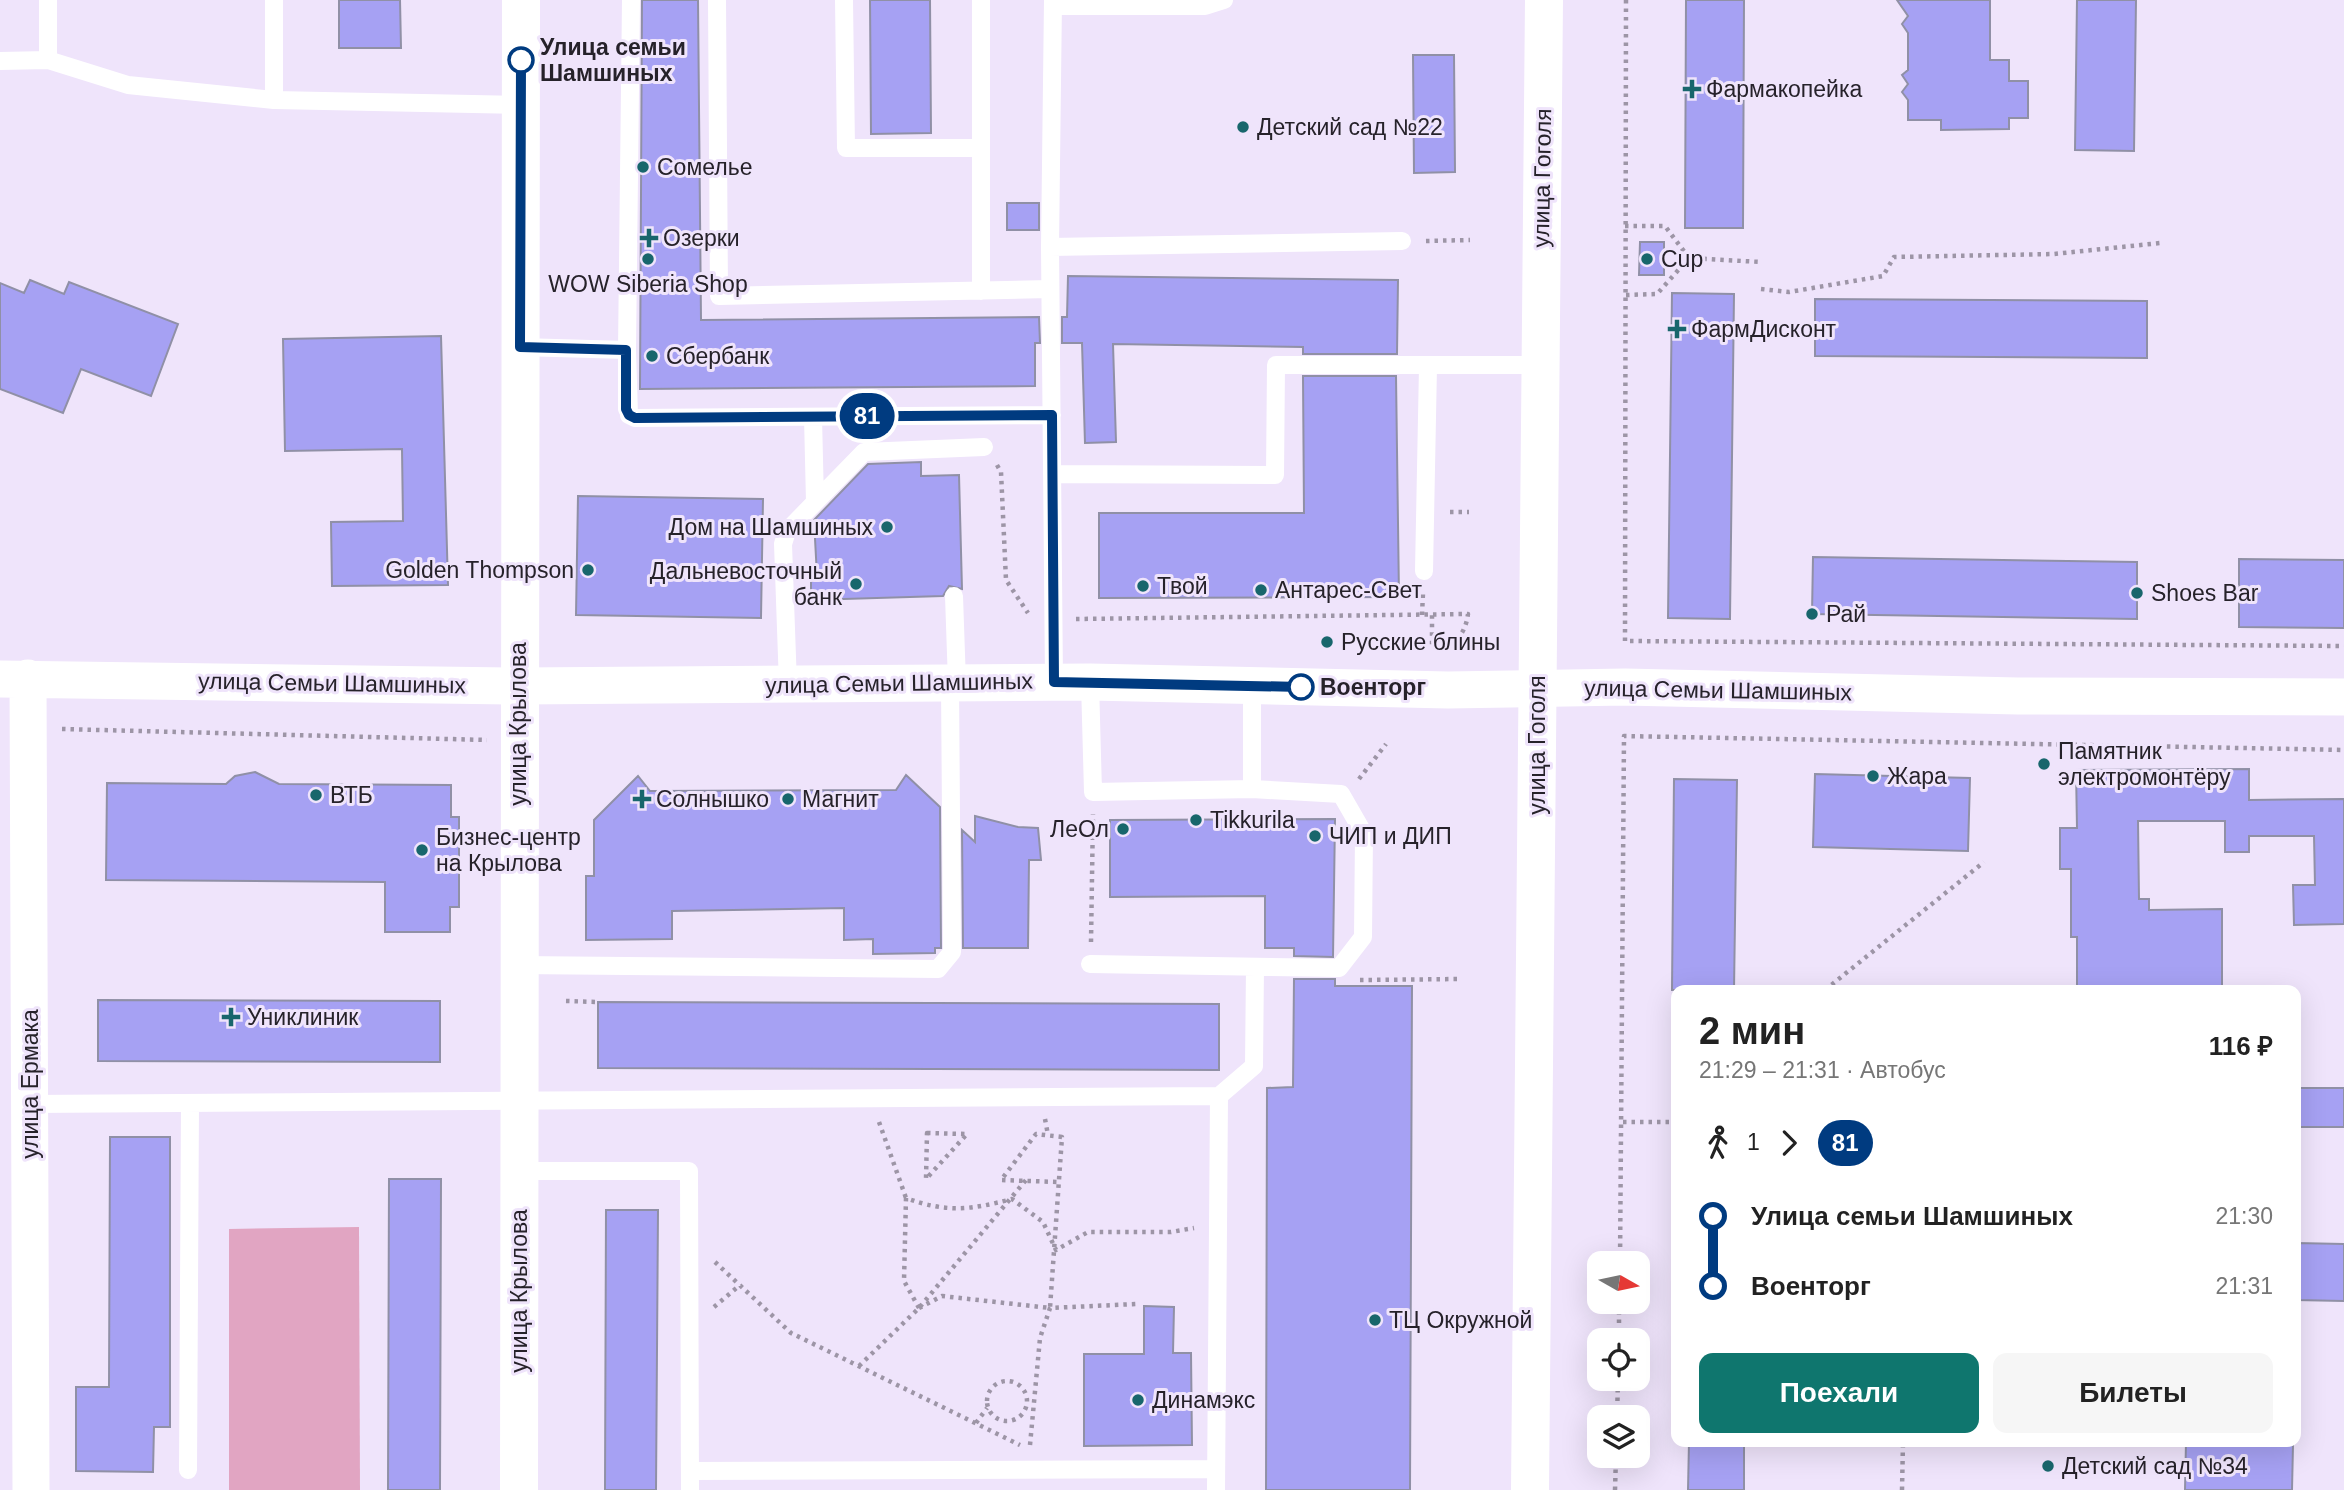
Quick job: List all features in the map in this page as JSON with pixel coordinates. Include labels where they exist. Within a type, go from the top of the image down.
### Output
[{"type":"street","name":"улица Крылова","points":[[519,1490],[517,965],[521,0]]},
{"type":"street","name":"улица Гоголя","points":[[1530,1490],[1544,0]]},
{"type":"street","name":"улица Семьи Шамшиных","points":[[14,678],[518,686],[1090,682],[1448,690],[1537,687],[2018,696],[2344,697]]},
{"type":"street","name":"улица Ермака","points":[[14,678],[28,729],[31,1490]]},
{"type":"lane","points":[[48,0],[48,60]]},
{"type":"lane","points":[[274,0],[274,100]]},
{"type":"lane","points":[[631,0],[626,350],[626,409],[629,415],[635,418],[1052,415]]},
{"type":"lane","points":[[717,0],[719,296],[1050,289]]},
{"type":"lane","points":[[844,0],[846,148],[981,148]]},
{"type":"lane","points":[[981,0],[981,290]]},
{"type":"lane","points":[[1054,682],[1050,289],[1053,3],[1206,6],[1224,0]]},
{"type":"lane","points":[[0,61],[48,60],[128,85],[274,100],[520,105]]},
{"type":"lane","points":[[1050,247],[1402,241]]},
{"type":"lane","points":[[520,347],[626,350]]},
{"type":"lane","points":[[1052,474],[1275,475],[1276,365],[1541,365]]},
{"type":"lane","points":[[1424,571],[1427,366]]},
{"type":"lane","points":[[813,417],[816,502]]},
{"type":"lane","points":[[788,685],[783,544],[787,531],[864,452],[985,447]]},
{"type":"lane","points":[[517,965],[938,969],[952,952],[954,596]]},
{"type":"lane","points":[[1090,682],[1093,792],[1252,789],[1341,794],[1364,834],[1363,937],[1339,968],[1090,964]]},
{"type":"lane","points":[[1252,686],[1252,789]]},
{"type":"lane","points":[[30,1104],[1219,1096],[1254,1066],[1255,967]]},
{"type":"lane","points":[[1216,1490],[1219,1096]]},
{"type":"lane","points":[[188,1470],[190,1103]]},
{"type":"lane","points":[[519,1171],[689,1171],[690,1490]]},
{"type":"lane","points":[[691,1471],[1216,1469]]},
{"type":"path","points":[[1626,0],[1625,641],[2344,646]]},
{"type":"path","points":[[1625,226],[1665,226],[1689,258],[1761,262]]},
{"type":"path","points":[[1402,241],[1470,240]]},
{"type":"path","points":[[1761,289],[1789,292],[1882,276],[1894,257],[2054,254],[2160,243]]},
{"type":"path","points":[[1626,295],[1657,294],[1689,258]]},
{"type":"path","points":[[985,447],[1001,472],[1006,580],[1015,593]]},
{"type":"path","points":[[1054,619],[1468,614],[1466,630],[1448,647],[1432,648],[1432,615]]},
{"type":"path","points":[[28,729],[518,740]]},
{"type":"path","points":[[1620,1251],[1624,736],[2344,750]]},
{"type":"path","points":[[1341,794],[1369,770],[1386,744]]},
{"type":"path","points":[[1090,964],[1093,792]]},
{"type":"path","points":[[1831,985],[1984,862]]},
{"type":"path","points":[[566,1001],[598,1002]]},
{"type":"path","points":[[870,1098],[906,1198],[904,1282],[919,1308]]},
{"type":"path","points":[[1623,1122],[1671,1122]]},
{"type":"path","points":[[927,1132],[967,1134],[934,1170],[926,1178],[927,1132]]},
{"type":"path","points":[[690,1238],[791,1333],[1030,1450],[1040,1338],[1050,1308],[1056,1250],[1062,1137],[1036,1134],[1001,1180],[1058,1182]]},
{"type":"path","points":[[859,1366],[919,1308],[1026,1180]]},
{"type":"path","points":[[906,1198],[944,1209],[970,1210],[1012,1199]]},
{"type":"path","points":[[1012,1199],[1043,1222],[1056,1250]]},
{"type":"path","points":[[1056,1250],[1087,1232],[1171,1232],[1218,1224]]},
{"type":"path","points":[[919,1308],[942,1296],[1050,1308],[1136,1304]]},
{"type":"path","points":[[976,1423],[987,1407],[991,1388],[1010,1381],[1021,1387],[1033,1416]]},
{"type":"path","points":[[987,1407],[995,1418],[1007,1422],[1020,1417],[1027,1406]]},
{"type":"path","points":[[1902,1490],[1903,1447]]},
{"type":"path","points":[[1615,1490],[1616,1468]]},
{"type":"shaded area","points":[[359,1227],[360,1490],[229,1490],[229,1229]]},
{"type":"building","points":[[339,0],[400,0],[401,48],[339,48]]},
{"type":"building","points":[[642,0],[698,0],[701,320],[1039,317],[1040,343],[1035,343],[1035,386],[640,389]]},
{"type":"building","points":[[870,0],[930,0],[931,133],[871,134]]},
{"type":"building","points":[[1686,0],[1744,0],[1743,228],[1685,228]]},
{"type":"building","points":[[1897,0],[1990,0],[1990,60],[2009,60],[2009,81],[2028,81],[2028,118],[2009,118],[2009,129],[1941,130],[1941,120],[1908,120],[1908,100],[1902,92],[1908,84],[1902,75],[1908,70],[1908,33],[1902,24],[1908,16]]},
{"type":"building","points":[[2077,0],[2136,0],[2134,151],[2075,150]]},
{"type":"building","points":[[1413,55],[1454,55],[1455,172],[1414,173]]},
{"type":"building","points":[[1007,203],[1039,203],[1039,230],[1007,230]]},
{"type":"building","points":[[1640,242],[1664,242],[1664,275],[1639,275]]},
{"type":"building","points":[[1068,276],[1398,280],[1397,354],[1303,354],[1303,347],[1113,344],[1116,442],[1085,443],[1082,343],[1062,343],[1062,317],[1067,317]]},
{"type":"building","points":[[30,280],[64,294],[69,282],[178,324],[151,396],[81,369],[63,413],[0,389],[0,283],[24,293]]},
{"type":"building","points":[[1672,293],[1734,294],[1730,619],[1668,618]]},
{"type":"building","points":[[1815,299],[2147,301],[2147,358],[1815,356]]},
{"type":"building","points":[[441,336],[448,585],[332,586],[331,522],[403,521],[402,449],[285,451],[283,339]]},
{"type":"building","points":[[1303,376],[1396,376],[1399,597],[1099,598],[1099,513],[1304,513]]},
{"type":"building","name":"Дом на Шамшиных","points":[[921,462],[921,476],[959,475],[962,589],[949,586],[943,596],[811,600],[811,582],[817,576],[814,520],[868,464]]},
{"type":"building","points":[[578,496],[763,499],[761,618],[576,615]]},
{"type":"building","points":[[1813,557],[2137,562],[2137,619],[1812,614]]},
{"type":"building","points":[[2239,559],[2344,560],[2344,628],[2239,627]]},
{"type":"building","points":[[2249,769],[2249,800],[2344,799],[2344,924],[2294,925],[2293,885],[2315,885],[2314,836],[2249,836],[2249,852],[2225,852],[2225,821],[2138,821],[2139,899],[2149,899],[2149,910],[2222,909],[2222,985],[2077,985],[2077,937],[2071,937],[2071,869],[2060,869],[2060,828],[2077,828],[2076,770]]},
{"type":"building","points":[[255,772],[279,784],[451,785],[451,817],[459,817],[459,907],[450,907],[450,932],[385,932],[385,882],[106,880],[107,783],[226,784],[235,776]]},
{"type":"building","points":[[1815,774],[1970,778],[1968,851],[1813,847]]},
{"type":"building","points":[[906,775],[940,807],[941,948],[935,948],[935,953],[873,954],[873,939],[844,940],[844,908],[672,911],[672,939],[586,940],[586,876],[594,876],[594,820],[638,776],[650,791],[896,790]]},
{"type":"building","points":[[1674,779],[1737,780],[1734,985],[1672,985]]},
{"type":"building","points":[[975,816],[1018,827],[1038,828],[1041,860],[1029,860],[1028,948],[963,948],[962,830],[975,842]]},
{"type":"building","points":[[1335,819],[1333,957],[1294,956],[1294,948],[1265,948],[1265,896],[1110,897],[1110,820]]},
{"type":"building","name":"ТЦ Окружной","points":[[1294,979],[1335,979],[1335,986],[1412,986],[1410,1490],[1266,1490],[1267,1088],[1293,1087]]},
{"type":"building","points":[[98,1000],[440,1001],[440,1062],[98,1061]]},
{"type":"building","points":[[598,1002],[1219,1004],[1219,1070],[598,1068]]},
{"type":"building","points":[[2301,1088],[2344,1088],[2344,1127],[2301,1127]]},
{"type":"building","points":[[110,1137],[170,1137],[170,1427],[154,1427],[153,1472],[76,1471],[76,1387],[109,1387]]},
{"type":"building","points":[[389,1179],[441,1179],[440,1490],[388,1490]]},
{"type":"building","points":[[606,1210],[658,1210],[656,1490],[605,1490]]},
{"type":"building","points":[[2301,1243],[2344,1244],[2344,1301],[2301,1300]]},
{"type":"building","name":"Динамэкс","points":[[1144,1306],[1174,1307],[1173,1353],[1191,1353],[1192,1445],[1084,1446],[1084,1354],[1144,1354]]},
{"type":"building","points":[[1689,1447],[1744,1447],[1744,1490],[1688,1490]]},
{"type":"building","points":[[2186,1447],[2293,1447],[2292,1490],[2185,1490]]},
{"type":"bus line","name":"81","points":[[521,60],[520,347],[626,350],[626,409],[629,415],[635,418],[1052,415],[1054,682],[1301,687]]},
{"type":"place","name":"Улица семьи Шамшиных","points":[[521,60]]},
{"type":"place","name":"Фармакопейка","points":[[1692,89]]},
{"type":"place","name":"Детский сад №22","points":[[1243,127]]},
{"type":"place","name":"Сомелье","points":[[643,167]]},
{"type":"place","name":"Озерки","points":[[649,238]]},
{"type":"place","name":"WOW Siberia Shop","points":[[648,259]]},
{"type":"place","name":"Cup","points":[[1647,259]]},
{"type":"place","name":"ФармДисконт","points":[[1677,329]]},
{"type":"place","name":"Сбербанк","points":[[652,356]]},
{"type":"place","name":"Дом на Шамшиных","points":[[887,527]]},
{"type":"place","name":"Golden Thompson","points":[[588,570]]},
{"type":"place","name":"Дальневосточный банк","points":[[856,584]]},
{"type":"place","name":"Твой","points":[[1143,586]]},
{"type":"place","name":"Антарес-Свет","points":[[1261,590]]},
{"type":"place","name":"Shoes Bar","points":[[2137,593]]},
{"type":"place","name":"Рай","points":[[1812,614]]},
{"type":"place","name":"Русские блины","points":[[1327,642]]},
{"type":"place","name":"Военторг","points":[[1301,687]]},
{"type":"place","name":"Памятник электромонтёру","points":[[2044,764]]},
{"type":"place","name":"Жара","points":[[1873,776]]},
{"type":"place","name":"ВТБ","points":[[316,795]]},
{"type":"place","name":"Солнышко","points":[[642,799]]},
{"type":"place","name":"Магнит","points":[[788,799]]},
{"type":"place","name":"Tikkurila","points":[[1196,820]]},
{"type":"place","name":"ЛеОл","points":[[1123,829]]},
{"type":"place","name":"ЧИП и ДИП","points":[[1315,836]]},
{"type":"place","name":"Бизнес-центр на Крылова","points":[[422,850]]},
{"type":"place","name":"Униклиник","points":[[231,1017]]},
{"type":"place","name":"ТЦ Окружной","points":[[1375,1320]]},
{"type":"place","name":"Динамэкс","points":[[1138,1400]]},
{"type":"place","name":"Детский сад №34","points":[[2048,1466]]}]
